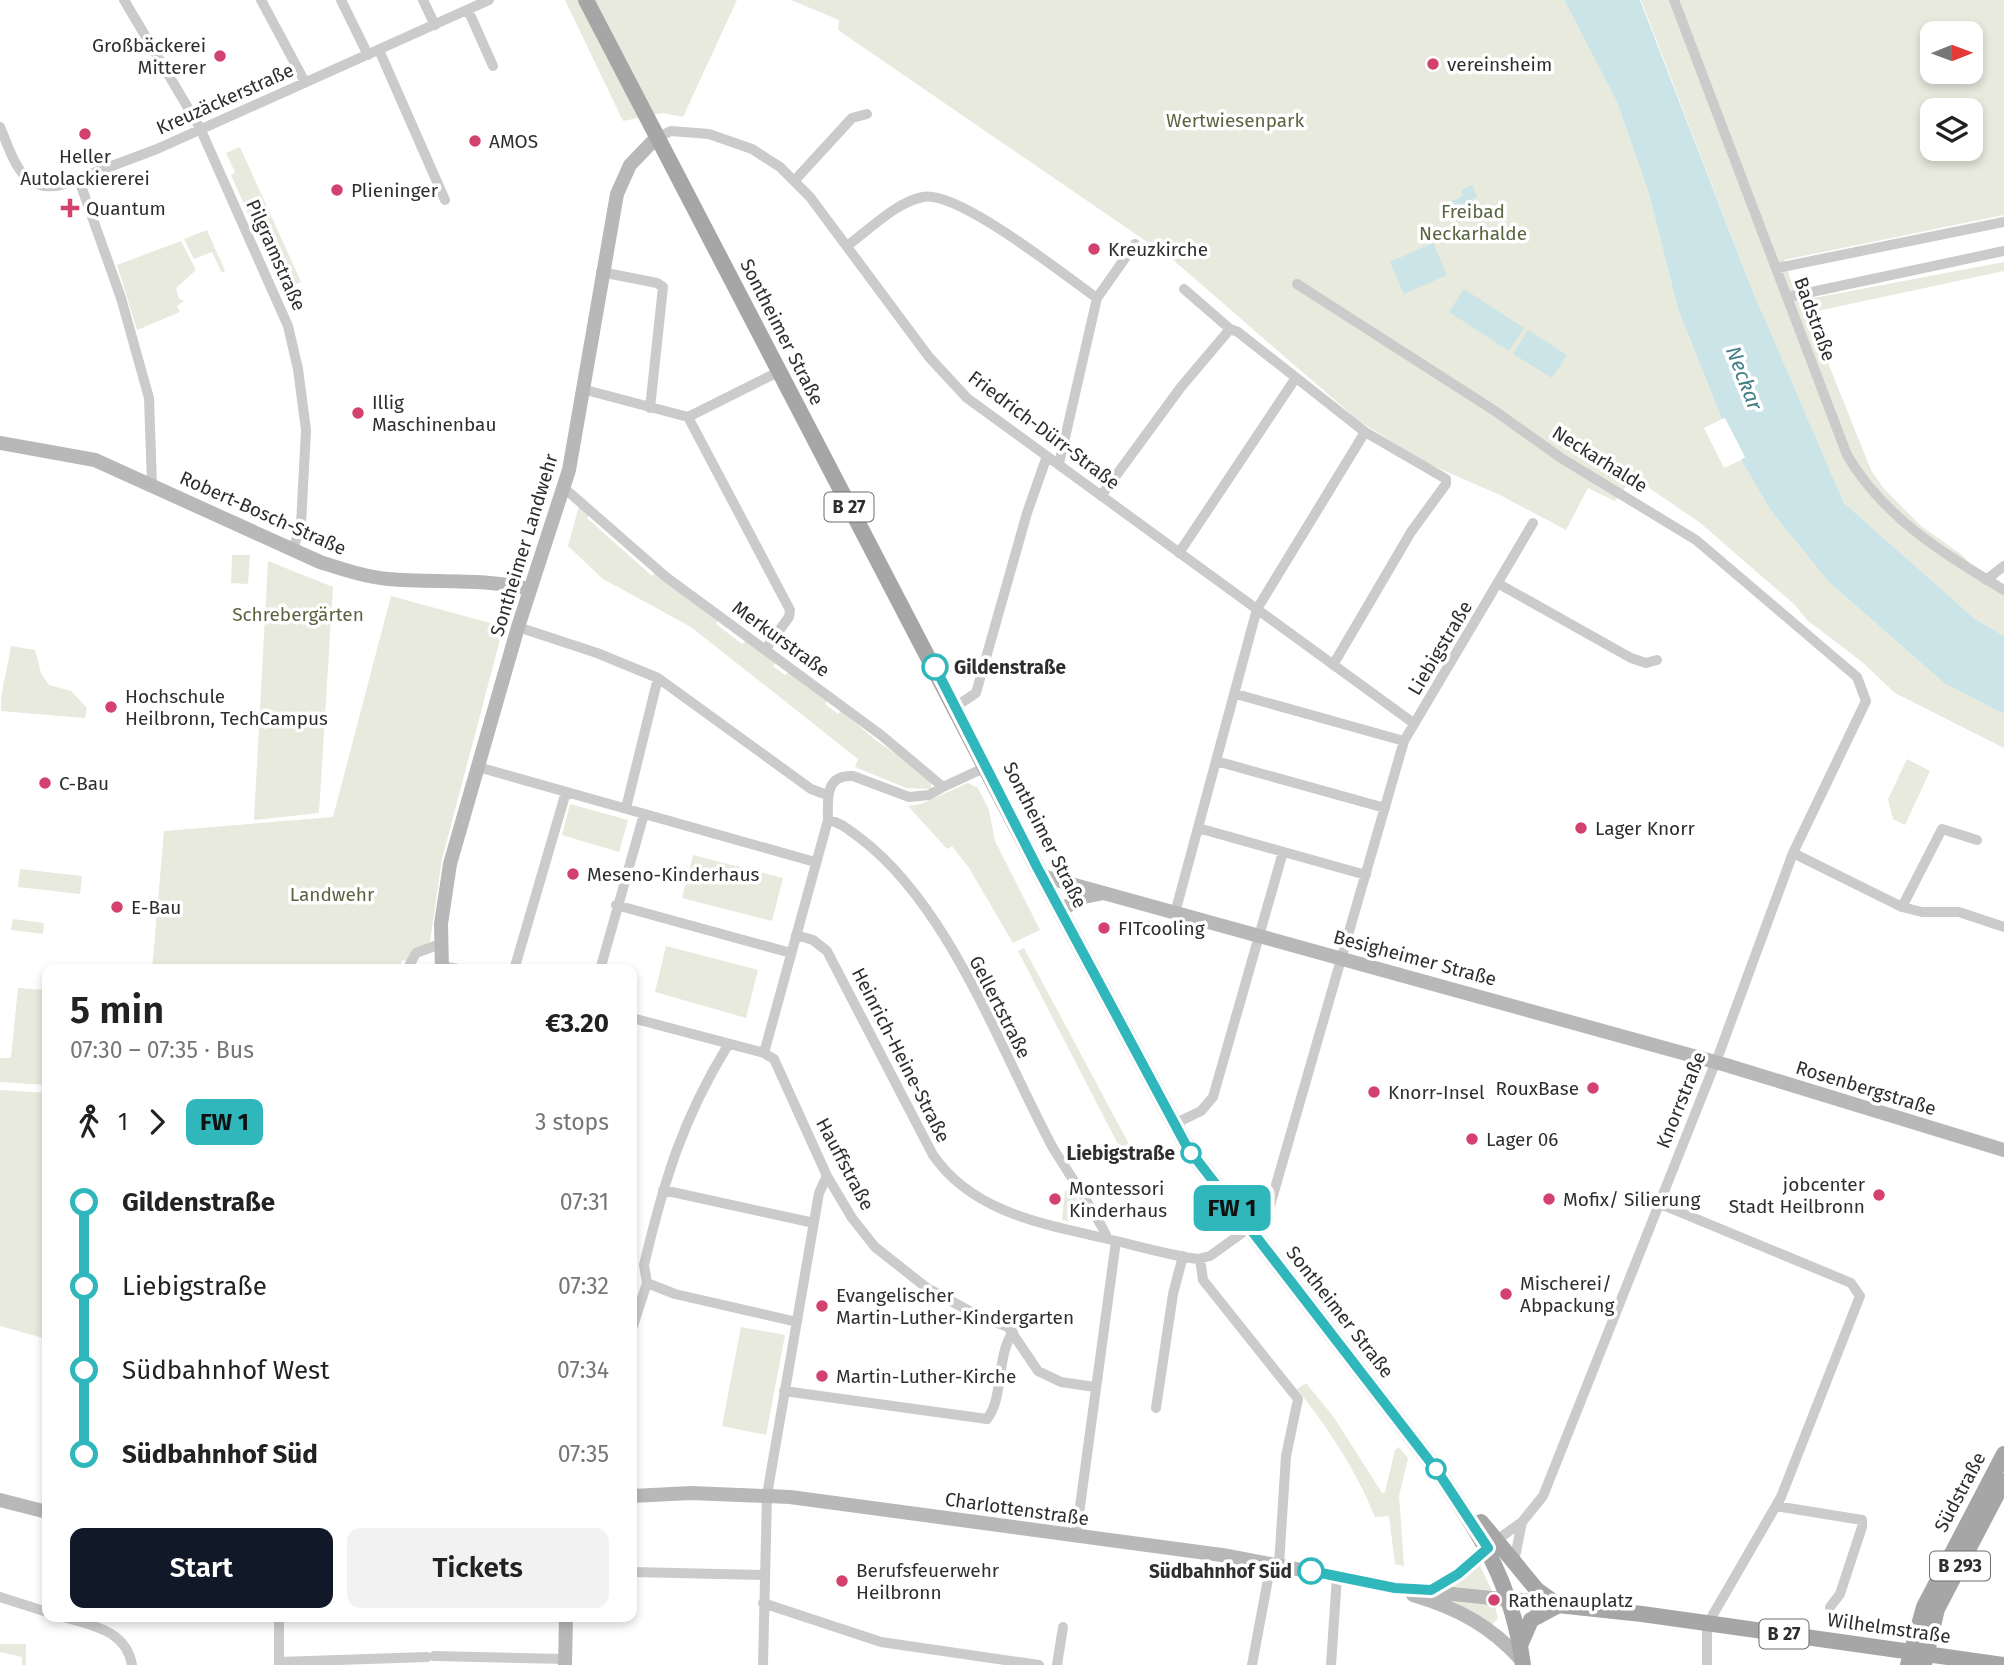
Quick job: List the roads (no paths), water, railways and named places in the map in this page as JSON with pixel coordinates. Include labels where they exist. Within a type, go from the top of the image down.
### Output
[{"type":"main road","name":"B 27","points":[[586,0],[656,138]]},
{"type":"main road","name":"Sontheimer Straße","points":[[656,138],[1174,1124],[1208,1178],[1492,1544],[1511,1600],[1523,1664]]},
{"type":"main road","name":"Südstraße","points":[[1916,1659],[1924,1607],[2004,1454]]},
{"type":"main road","name":"Südstraße","points":[[1916,1659],[1937,1609],[2004,1481]]},
{"type":"main road","name":"B 27","points":[[1492,1544],[1514,1563],[1537,1590],[1559,1605]]},
{"type":"main road","name":"Wilhelmstraße","points":[[1511,1600],[1643,1614],[1916,1659],[2004,1665]]},
{"type":"main road","points":[[1520,1645],[1531,1620],[1559,1605]]},
{"type":"street","name":"Pilgramstraße","points":[[124,0],[200,128],[282,308],[292,340],[301,387],[306,448],[301,525],[293,549]]},
{"type":"street","points":[[261,0],[305,82]]},
{"type":"street","points":[[341,0],[368,55]]},
{"type":"street","points":[[424,0],[435,25]]},
{"type":"street","name":"Kreuzäckerstraße","points":[[0,127],[19,171],[27,180],[45,188],[79,180],[489,0]]},
{"type":"street","name":"Badstraße","points":[[1674,0],[1847,455],[1874,496],[1915,532],[2004,590]]},
{"type":"street","points":[[468,10],[492,66]]},
{"type":"street","points":[[379,50],[445,200]]},
{"type":"street","points":[[794,180],[852,118],[867,114]]},
{"type":"street","name":"Friedrich-Dürr-Straße","points":[[656,138],[678,130],[717,137],[767,157],[794,180],[942,373],[985,413],[1412,722]]},
{"type":"street","name":"Sontheimer Landwehr","points":[[442,964],[440,944],[450,864],[529,589],[573,451],[601,272],[617,194],[630,165],[656,138]]},
{"type":"street","points":[[79,180],[121,298],[149,398],[152,485]]},
{"type":"street","points":[[847,246],[912,200],[927,196],[944,197],[989,223],[1097,298]]},
{"type":"street","points":[[1777,268],[2004,222]]},
{"type":"street","points":[[1059,464],[1097,298],[1135,244]]},
{"type":"street","points":[[1788,297],[2004,251]]},
{"type":"street","points":[[601,272],[657,283],[663,287],[650,408]]},
{"type":"street","name":"Neckarhalde","points":[[1297,284],[1495,411],[1561,458],[1696,540],[1799,624],[1857,677],[1864,688]]},
{"type":"street","points":[[1185,289],[1230,329],[1238,332],[1365,432],[1446,479],[1446,484],[1401,548],[1333,665]]},
{"type":"street","points":[[1101,496],[1181,387],[1230,329]]},
{"type":"street","points":[[582,389],[688,417],[778,372]]},
{"type":"street","points":[[1179,553],[1295,379]]},
{"type":"street","points":[[688,417],[789,610],[789,617],[765,650]]},
{"type":"street","points":[[1175,913],[1257,608],[1365,432]]},
{"type":"street","name":"Robert-Bosch-Straße","points":[[0,445],[30,446],[95,460],[335,567],[385,579],[508,585],[529,589]]},
{"type":"street","points":[[955,707],[976,693],[1027,513],[1047,456]]},
{"type":"street","name":"Merkurstraße","points":[[563,487],[666,577],[881,735],[943,787]]},
{"type":"street","name":"Liebigstraße","points":[[1251,1230],[1269,1209],[1404,741],[1412,722],[1427,705],[1533,523]]},
{"type":"street","points":[[1986,580],[2004,566]]},
{"type":"street","points":[[1499,584],[1631,659],[1646,663],[1657,660]]},
{"type":"street","points":[[518,627],[597,653],[658,678],[811,789],[827,795]]},
{"type":"street","points":[[626,808],[658,678]]},
{"type":"street","name":"Knorrstraße","points":[[1492,1544],[1522,1522],[1543,1496],[1716,1062],[1793,853],[1866,701],[1864,688]]},
{"type":"street","points":[[1236,694],[1404,741]]},
{"type":"street","points":[[1216,761],[1385,808]]},
{"type":"street","points":[[637,1019],[764,1053],[828,820],[827,795],[833,783],[848,776],[909,797],[922,797],[986,767]]},
{"type":"street","points":[[478,768],[815,862]]},
{"type":"street","points":[[516,964],[565,792]]},
{"type":"street","points":[[601,964],[616,905],[644,814]]},
{"type":"street","name":"Gellertstraße","points":[[828,820],[844,826],[887,860],[934,921],[1050,1141],[1078,1191],[1112,1240]]},
{"type":"street","points":[[1198,828],[1366,875]]},
{"type":"street","points":[[1902,907],[1942,829],[1978,840]]},
{"type":"street","points":[[1174,1124],[1201,1111],[1213,1097],[1283,852]]},
{"type":"street","points":[[1793,853],[1902,907],[1922,912],[1959,912],[2004,927]]},
{"type":"street","name":"Besigheimer Straße","points":[[1042,876],[1716,1062]]},
{"type":"street","points":[[1060,910],[1084,897],[1104,893]]},
{"type":"street","points":[[616,905],[791,953]]},
{"type":"street","name":"Heinrich-Heine-Straße","points":[[796,935],[813,940],[827,951],[909,1115],[933,1155],[954,1180],[972,1195],[1051,1227],[1200,1259]]},
{"type":"street","points":[[410,964],[416,953],[440,944]]},
{"type":"street","points":[[637,1314],[647,1283],[644,1265],[663,1190],[686,1122],[728,1045]]},
{"type":"street","name":"Hauffstraße","points":[[764,1053],[774,1059],[827,1176],[852,1218],[884,1255],[927,1287],[1013,1332],[1038,1371],[1061,1382],[1095,1387]]},
{"type":"street","name":"Rosenbergstraße","points":[[1716,1062],[2003,1146]]},
{"type":"street","points":[[763,1665],[763,1575],[767,1495],[819,1193],[827,1176]]},
{"type":"street","points":[[663,1190],[814,1223]]},
{"type":"street","points":[[1658,1203],[1851,1283],[1859,1293],[1857,1309],[1776,1506],[1707,1625],[1707,1665]]},
{"type":"street","points":[[1251,1230],[1210,1256],[1200,1259],[1203,1280],[1298,1399],[1286,1456],[1275,1564],[1252,1665]]},
{"type":"street","points":[[1076,1536],[1112,1240]]},
{"type":"street","points":[[1156,1408],[1173,1294],[1183,1256]]},
{"type":"street","points":[[647,1283],[675,1294],[797,1322]]},
{"type":"street","points":[[784,1391],[987,1419],[992,1410],[1004,1350],[1013,1332]]},
{"type":"street","name":"Charlottenstraße","points":[[637,1496],[767,1495],[1275,1564],[1395,1588],[1511,1600]]},
{"type":"street","points":[[0,1500],[42,1511]]},
{"type":"street","points":[[1776,1506],[1862,1520],[1843,1586],[1830,1607]]},
{"type":"street","name":"Knorrstraße","points":[[1514,1563],[1522,1522]]},
{"type":"street","points":[[1431,1590],[1458,1574],[1492,1544]]},
{"type":"street","points":[[637,1572],[763,1575]]},
{"type":"street","points":[[1331,1665],[1337,1577]]},
{"type":"street","name":"Charlottenstraße","points":[[1395,1588],[1471,1617],[1502,1641],[1523,1664]]},
{"type":"street","points":[[0,1597],[42,1610]]},
{"type":"street","points":[[763,1603],[881,1642],[1039,1665]]},
{"type":"street","points":[[78,1622],[115,1635],[126,1647],[132,1665]]},
{"type":"street","points":[[279,1622],[279,1663],[431,1657],[565,1662],[566,1622]]},
{"type":"street","points":[[1057,1665],[1063,1627]]},
{"type":"water","name":"Neckar","points":[[1564,0],[1640,0],[1751,287],[1844,503],[1975,619],[2004,636],[2004,714],[1944,683],[1828,581],[1771,511],[1741,460],[1745,457],[1725,418],[1722,419],[1678,309],[1649,194],[1617,102]]},
{"type":"water","points":[[1472,185],[1477,197],[1471,200],[1475,210],[1459,217],[1452,201],[1463,196],[1461,190]]},
{"type":"water","points":[[1433,243],[1447,275],[1404,294],[1390,262]]},
{"type":"water","points":[[1464,289],[1524,328],[1509,351],[1449,312]]},
{"type":"water","points":[[1528,330],[1567,355],[1552,378],[1513,354]]},
{"type":"place","name":"Großbäckerei Mitterer","points":[[220,56]]},
{"type":"place","name":"vereinsheim","points":[[1433,64]]},
{"type":"place","name":"Heller Autolackiererei","points":[[85,134]]},
{"type":"place","name":"AMOS","points":[[475,141]]},
{"type":"place","name":"Plieninger","points":[[337,190]]},
{"type":"place","name":"Quantum","points":[[70,208]]},
{"type":"place","name":"Kreuzkirche","points":[[1094,249]]},
{"type":"place","name":"Illig Maschinenbau","points":[[358,413]]},
{"type":"place","name":"Gildenstraße","points":[[935,667]]},
{"type":"place","name":"Hochschule Heilbronn, TechCampus","points":[[111,707]]},
{"type":"place","name":"C-Bau","points":[[45,783]]},
{"type":"place","name":"Lager Knorr","points":[[1581,828]]},
{"type":"place","name":"Meseno-Kinderhaus","points":[[573,874]]},
{"type":"place","name":"E-Bau","points":[[117,907]]},
{"type":"place","name":"FITcooling","points":[[1104,928]]},
{"type":"place","name":"RouxBase","points":[[1593,1088]]},
{"type":"place","name":"Knorr-Insel","points":[[1374,1092]]},
{"type":"place","name":"Lager 06","points":[[1472,1139]]},
{"type":"place","name":"Liebigstraße","points":[[1191,1153]]},
{"type":"place","name":"jobcenter Stadt Heilbronn","points":[[1879,1195]]},
{"type":"place","name":"Montessori Kinderhaus","points":[[1055,1199]]},
{"type":"place","name":"Mofix/ Silierung","points":[[1549,1199]]},
{"type":"place","name":"Mischerei/ Abpackung","points":[[1506,1294]]},
{"type":"place","name":"Evangelischer Martin-Luther-Kindergarten","points":[[822,1306]]},
{"type":"place","name":"Martin-Luther-Kirche","points":[[822,1376]]},
{"type":"place","name":"Südbahnhof Süd","points":[[1311,1571]]},
{"type":"place","name":"Berufsfeuerwehr Heilbronn","points":[[842,1581]]},
{"type":"place","name":"Rathenauplatz","points":[[1494,1600]]},
{"type":"park label","name":"Wertwiesenpark","points":[[1235,120]]},
{"type":"park label","name":"Freibad Neckarhalde","points":[[1473,222]]},
{"type":"park label","name":"Schrebergärten","points":[[298,614]]},
{"type":"park label","name":"Landwehr","points":[[332,894]]}]
